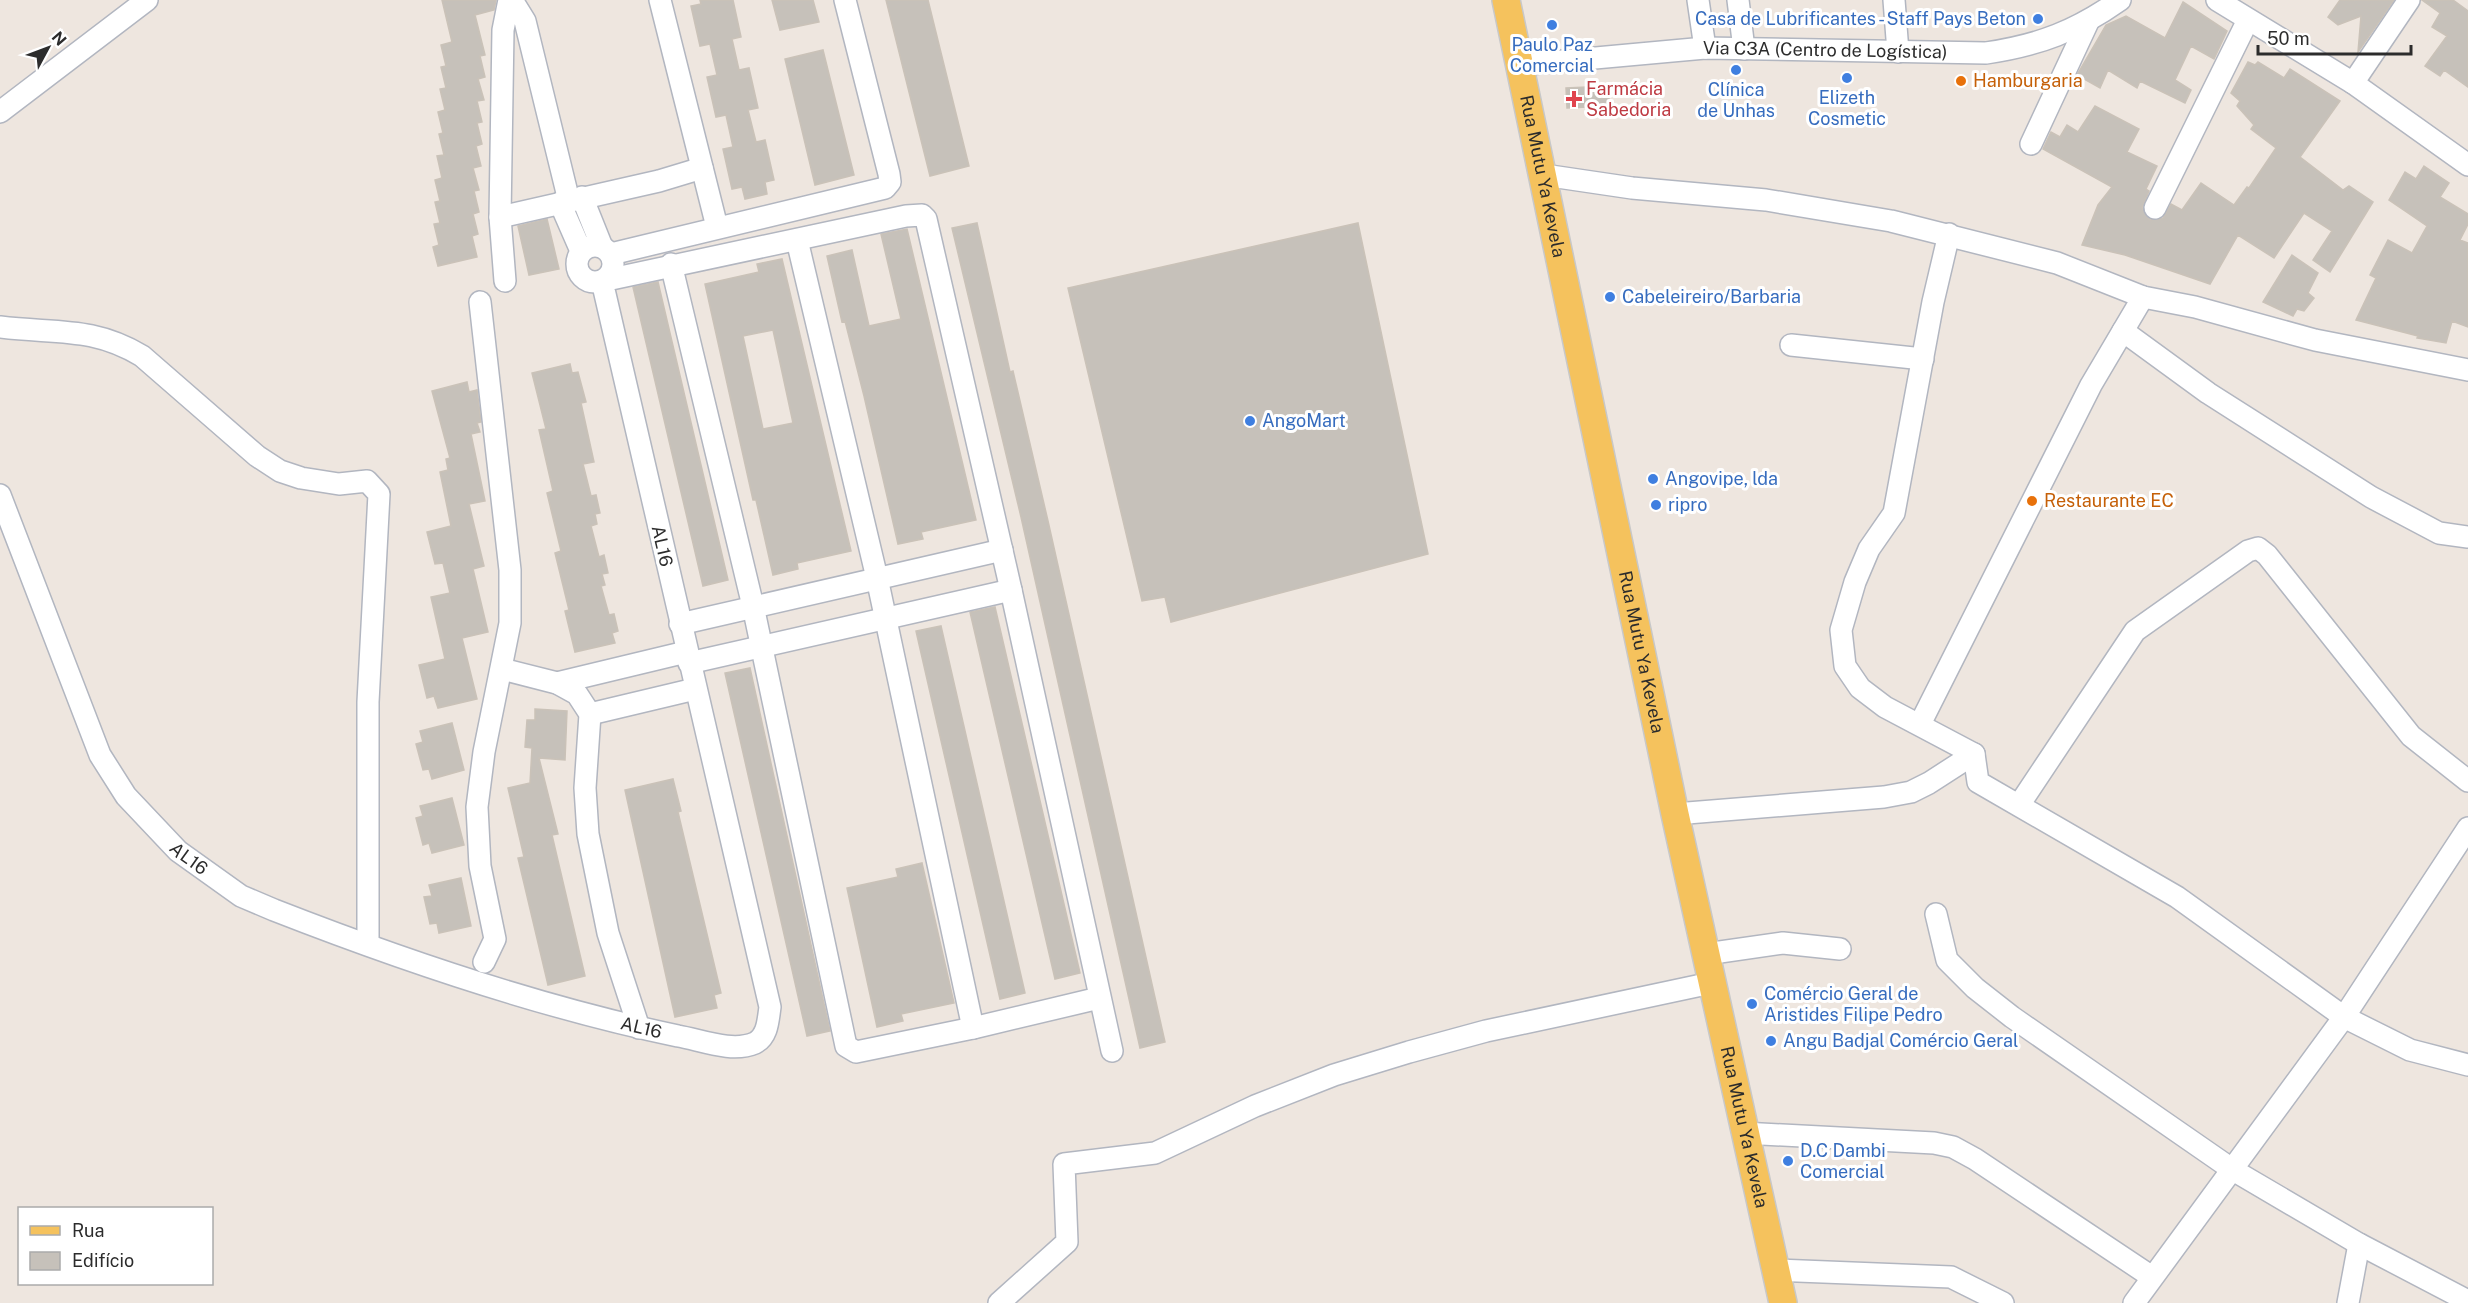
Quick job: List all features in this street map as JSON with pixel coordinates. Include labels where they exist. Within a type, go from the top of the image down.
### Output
[{"type":"main road","name":"Rua Mutu Ya Kevela","points":[[1506,0],[1675,814],[1743,1132],[1783,1303]]},
{"type":"street","points":[[0,112],[147,0]]},
{"type":"street","points":[[510,0],[525,21],[581,251],[577,263],[580,274],[590,282],[919,214],[926,219],[1011,590],[1112,1051]]},
{"type":"street","points":[[505,281],[500,217],[503,30],[510,0]]},
{"type":"street","points":[[660,0],[717,227]]},
{"type":"street","points":[[581,251],[591,246],[607,251],[879,191],[890,182],[845,0]]},
{"type":"street","points":[[1698,0],[1705,48]]},
{"type":"street","points":[[1738,0],[1744,49]]},
{"type":"street","points":[[1894,0],[1898,52]]},
{"type":"street","points":[[2217,0],[2353,83],[2468,165]]},
{"type":"street","points":[[2353,83],[2409,0]]},
{"type":"street","points":[[2031,144],[2102,8]]},
{"type":"street","name":"Via C3A (Centro de Logística)","points":[[1518,65],[1705,48],[1986,53],[2016,49],[2057,37],[2102,8]]},
{"type":"street","points":[[2155,208],[2248,20]]},
{"type":"street","points":[[500,217],[659,181],[702,168]]},
{"type":"street","points":[[1544,175],[1632,188],[1766,200],[1891,221],[2057,263],[2143,297],[2195,306],[2315,340],[2468,370]]},
{"type":"street","points":[[570,200],[607,251],[613,270],[602,281]]},
{"type":"street","points":[[1949,234],[1894,513],[1869,549],[1855,582],[1841,630],[1845,666],[1851,679],[1885,707],[1974,754]]},
{"type":"street","points":[[797,240],[886,618],[973,1028]]},
{"type":"street","points":[[671,264],[762,646],[846,1046],[856,1052],[973,1028],[1099,998]]},
{"type":"street","name":"AL16","points":[[0,495],[100,755],[126,796],[178,851],[241,896],[314,926],[483,984],[639,1028],[725,1045],[742,1046],[755,1042],[764,1035],[770,1007],[687,658],[602,281]]},
{"type":"street","points":[[1920,724],[2091,385],[2143,297]]},
{"type":"street","points":[[480,302],[510,570],[510,623],[484,752],[477,807],[480,866],[495,939],[484,962]]},
{"type":"street","points":[[0,327],[95,334],[122,344],[142,356],[257,456],[280,471],[301,478],[339,484],[367,482],[375,487],[379,494],[369,702],[368,943]]},
{"type":"street","points":[[2123,331],[2208,393],[2371,497],[2439,533],[2468,537]]},
{"type":"street","points":[[1791,345],[1923,359]]},
{"type":"street","points":[[2019,805],[2135,631],[2248,551],[2258,548],[2267,555],[2411,736],[2468,781]]},
{"type":"street","points":[[680,624],[1002,550]]},
{"type":"street","points":[[557,683],[762,646],[1011,590]]},
{"type":"street","points":[[502,669],[557,683],[577,694],[590,714],[585,788],[588,834],[608,933],[639,1028]]},
{"type":"street","points":[[590,714],[695,689]]},
{"type":"street","points":[[1675,814],[1884,797],[1911,792],[1974,754]]},
{"type":"street","points":[[1974,754],[1978,782],[2177,897],[2344,1017],[2410,1050],[2468,1065]]},
{"type":"street","points":[[2468,776],[2468,781]]},
{"type":"street","points":[[2134,1303],[2344,1017],[2468,828]]},
{"type":"street","points":[[1936,914],[1947,960],[1976,988],[2012,1017],[2233,1170],[2359,1244],[2468,1301]]},
{"type":"street","points":[[1706,954],[1784,943],[1840,949]]},
{"type":"street","points":[[999,1303],[1067,1242],[1064,1164],[1155,1153],[1255,1106],[1334,1075],[1420,1049],[1486,1031],[1711,983]]},
{"type":"street","points":[[1743,1132],[1934,1143],[1953,1147],[1975,1159],[2152,1277]]},
{"type":"street","points":[[2348,1303],[2359,1244]]},
{"type":"street","points":[[1775,1269],[1951,1277],[2003,1303]]},
{"type":"building","points":[[442,0],[496,0],[494,10],[475,15],[485,55],[480,56],[485,77],[478,79],[484,100],[477,101],[482,122],[477,123],[482,144],[476,146],[481,166],[473,168],[479,190],[474,191],[479,212],[473,214],[478,234],[472,236],[477,257],[438,266],[433,247],[439,245],[434,224],[440,223],[435,202],[440,201],[435,180],[442,178],[437,156],[444,155],[439,134],[443,133],[438,112],[445,110],[440,89],[446,88],[441,67],[446,66],[441,45],[452,42]]},
{"type":"building","points":[[700,0],[733,0],[741,37],[732,39],[739,70],[749,68],[758,108],[748,110],[756,142],[765,140],[774,180],[765,182],[767,194],[745,199],[742,187],[732,189],[723,149],[733,147],[726,115],[716,117],[707,77],[717,75],[710,44],[700,46],[691,6],[701,4]]},
{"type":"building","points":[[772,0],[813,0],[819,22],[780,30]]},
{"type":"building","points":[[886,0],[928,0],[969,166],[930,176]]},
{"type":"building","points":[[2340,0],[2394,0],[2358,52],[2361,16],[2338,25],[2328,17]]},
{"type":"building","points":[[2422,0],[2453,0],[2468,11],[2468,87],[2444,70],[2440,76],[2425,66],[2447,36],[2432,27],[2440,13]]},
{"type":"building","points":[[2183,2],[2227,31],[2214,59],[2191,46],[2175,80],[2191,90],[2185,103],[2140,81],[2137,88],[2108,70],[2100,88],[2077,75],[2106,25],[2126,16],[2165,38]]},
{"type":"building","points":[[823,50],[854,175],[815,185],[785,59]]},
{"type":"building","points":[[2248,62],[2255,65],[2258,62],[2284,78],[2290,69],[2340,101],[2300,157],[2343,190],[2349,186],[2373,202],[2330,272],[2313,260],[2332,231],[2304,213],[2274,258],[2238,235],[2210,284],[2125,255],[2082,245],[2098,205],[2112,187],[2043,149],[2051,132],[2060,137],[2067,125],[2078,132],[2095,106],[2139,129],[2127,152],[2157,166],[2146,189],[2149,191],[2142,208],[2150,220],[2163,218],[2171,204],[2182,210],[2201,183],[2234,205],[2247,187],[2249,188],[2276,148],[2251,129],[2254,125],[2237,106],[2240,101],[2231,93]]},
{"type":"building","points":[[1609,86],[1609,106],[1567,108],[1566,88]]},
{"type":"building","points":[[2424,166],[2449,183],[2440,197],[2468,214],[2468,224],[2460,240],[2468,243],[2468,327],[2452,321],[2446,343],[2417,338],[2418,336],[2356,320],[2376,278],[2370,275],[2388,240],[2412,253],[2427,226],[2389,200],[2405,172],[2416,179]]},
{"type":"building","points":[[547,219],[559,269],[529,275],[518,226]]},
{"type":"building","points":[[977,223],[1010,372],[1013,371],[1048,521],[1165,1042],[1140,1048],[1021,517],[952,228]]},
{"type":"building","name":"AngoMart","points":[[1358,223],[1428,554],[1171,622],[1165,597],[1142,601],[1068,288]]},
{"type":"building","points":[[907,229],[976,520],[921,532],[923,539],[898,544],[864,396],[845,321],[842,322],[827,256],[852,250],[869,326],[901,319],[881,234]]},
{"type":"building","points":[[2292,255],[2318,273],[2308,293],[2314,298],[2304,311],[2297,309],[2293,316],[2263,302]]},
{"type":"building","points":[[782,259],[851,551],[797,563],[798,569],[773,575],[756,500],[753,500],[705,284],[759,272],[757,264]],"holes":[[[773,330],[793,423],[763,429],[743,336]]]},
{"type":"building","points":[[658,282],[728,580],[703,586],[633,287]]},
{"type":"building","points":[[570,364],[572,373],[578,372],[586,402],[581,403],[594,462],[583,464],[591,496],[596,495],[600,513],[595,514],[597,524],[591,526],[599,557],[604,555],[608,573],[602,574],[605,585],[601,586],[609,615],[614,614],[618,631],[612,633],[615,643],[575,652],[565,611],[569,610],[555,553],[561,551],[547,493],[553,491],[539,430],[546,429],[532,373]]},
{"type":"building","points":[[467,382],[469,392],[477,390],[481,422],[477,423],[480,432],[471,434],[485,501],[469,504],[484,566],[473,569],[488,632],[462,638],[477,699],[438,708],[434,696],[427,698],[419,665],[445,659],[431,597],[450,593],[443,563],[435,564],[427,532],[451,526],[440,472],[448,470],[446,459],[450,458],[432,391]]},
{"type":"building","points":[[995,607],[1080,973],[1055,979],[970,612]]},
{"type":"building","points":[[941,626],[1025,993],[1000,999],[916,631]]},
{"type":"building","points":[[750,668],[830,1031],[807,1036],[725,673]]},
{"type":"building","points":[[535,709],[567,711],[565,760],[539,758],[558,834],[552,835],[585,976],[548,985],[518,858],[524,857],[508,788],[530,783],[532,748],[525,747],[527,720],[535,720]]},
{"type":"building","points":[[452,723],[464,770],[432,779],[429,769],[423,770],[416,744],[423,742],[420,731]]},
{"type":"building","points":[[673,779],[681,811],[678,812],[721,993],[714,995],[717,1008],[675,1017],[625,790]]},
{"type":"building","points":[[452,798],[464,845],[432,853],[429,843],[423,845],[416,818],[423,816],[420,806]]},
{"type":"building","points":[[922,863],[954,1003],[901,1014],[903,1021],[877,1027],[847,888],[898,877],[896,869]]},
{"type":"building","points":[[461,878],[471,926],[439,933],[437,923],[430,924],[424,897],[432,896],[429,885]]},
{"type":"place","name":"Casa de Lubrificantes - Staff Pays Beton","points":[[2038,19]]},
{"type":"place","name":"Paulo Paz Comercial","points":[[1552,25]]},
{"type":"place","name":"Clínica de Unhas","points":[[1736,70]]},
{"type":"place","name":"Elizeth Cosmetic","points":[[1847,78]]},
{"type":"place","name":"Hamburgaria","points":[[1961,81]]},
{"type":"place","name":"Farmácia Sabedoria","points":[[1574,99]]},
{"type":"place","name":"Cabeleireiro/Barbaria","points":[[1610,297]]},
{"type":"place","name":"AngoMart","points":[[1250,421]]},
{"type":"place","name":"Angovipe, lda","points":[[1653,479]]},
{"type":"place","name":"Restaurante EC","points":[[2032,501]]},
{"type":"place","name":"ripro","points":[[1656,505]]},
{"type":"place","name":"Comércio Geral de Aristides Filipe Pedro","points":[[1752,1004]]},
{"type":"place","name":"Angu Badjal Comércio Geral","points":[[1771,1041]]},
{"type":"place","name":"D.C Dambi Comercial","points":[[1788,1161]]}]
